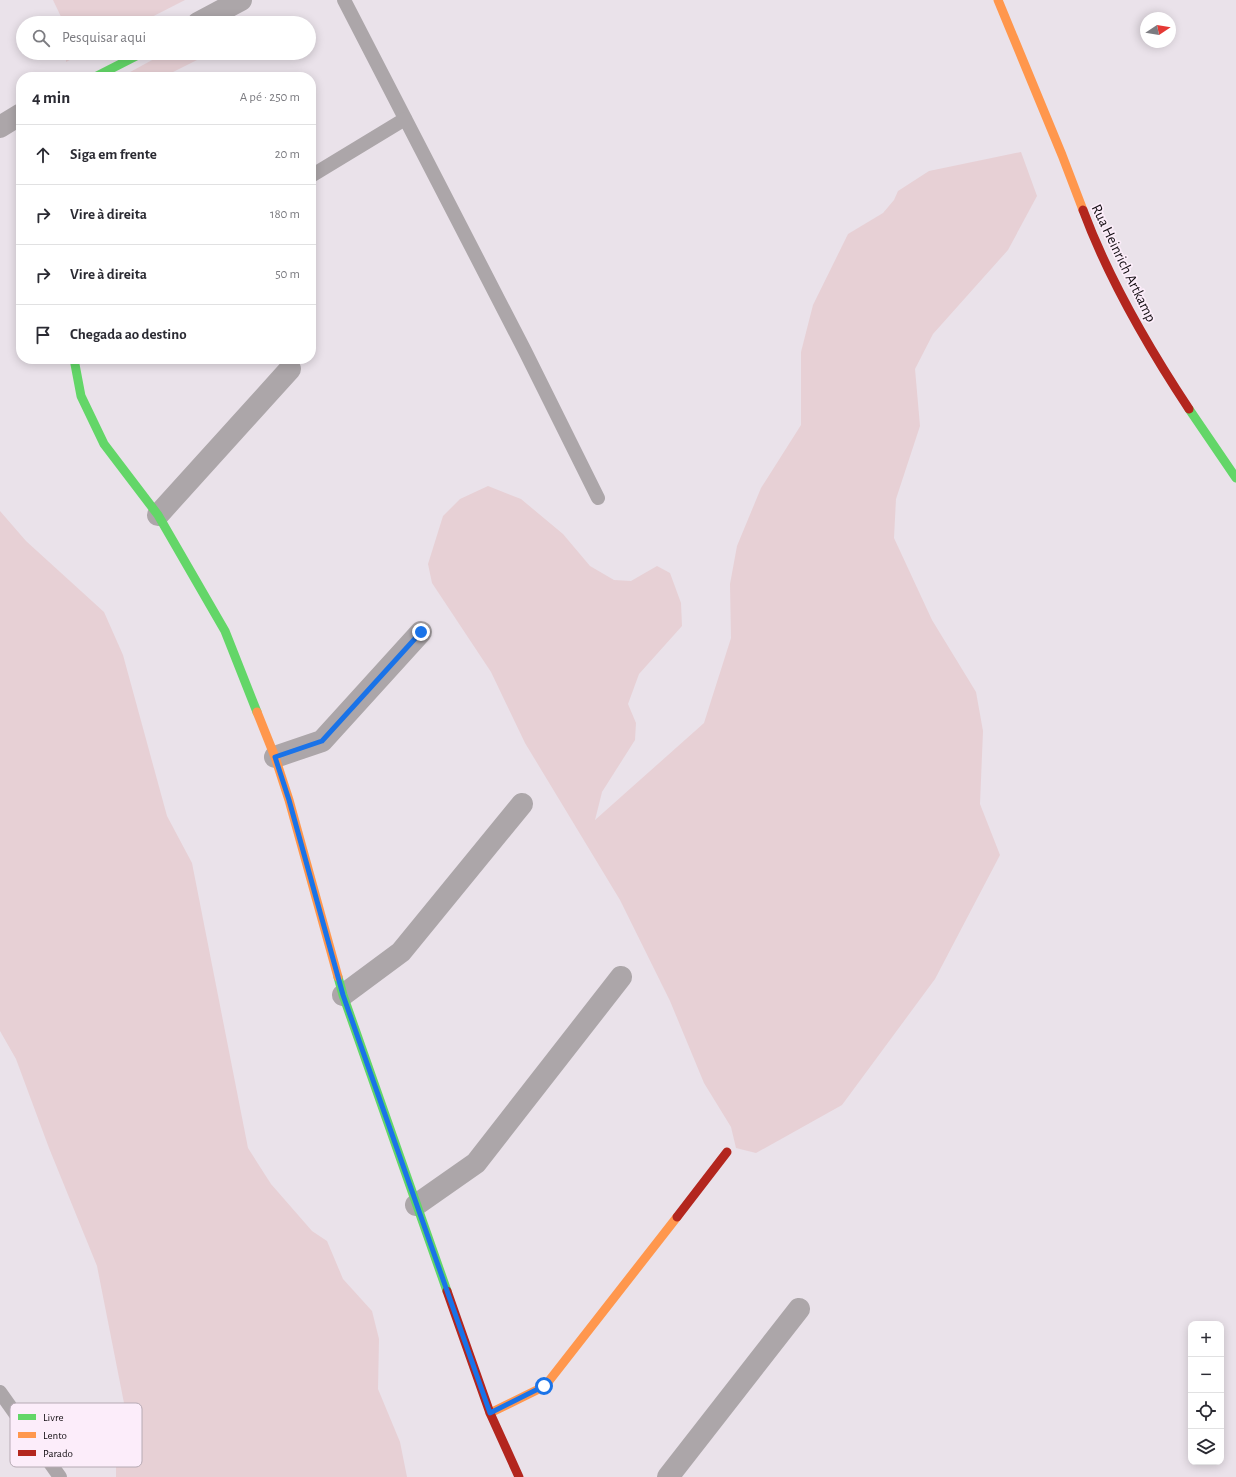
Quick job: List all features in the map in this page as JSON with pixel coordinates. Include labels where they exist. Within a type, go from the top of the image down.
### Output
[{"type":"street","points":[[211,16],[241,0]]},
{"type":"street","name":"Rua Heinrich Artkamp","points":[[998,0],[1062,155],[1093,237],[1127,306],[1168,377],[1236,478]]},
{"type":"street","points":[[104,72],[128,60]]},
{"type":"street","points":[[0,127],[16,117]]},
{"type":"street","points":[[75,364],[81,396],[104,444],[158,516],[225,630],[275,757],[289,800],[343,995],[490,1413],[519,1477]]},
{"type":"street","points":[[158,516],[290,369]]},
{"type":"street","points":[[275,757],[322,741],[421,632]]},
{"type":"street","points":[[343,995],[401,952],[522,804]]},
{"type":"street","points":[[416,1205],[476,1163],[621,977]]},
{"type":"street","points":[[490,1413],[544,1386],[728,1152]]},
{"type":"street","points":[[668,1477],[799,1309]]},
{"type":"lane","points":[[344,0],[521,344],[598,498]]},
{"type":"lane","points":[[316,173],[405,119]]},
{"type":"lane","points":[[0,1392],[10,1406]]},
{"type":"lane","points":[[53,1467],[60,1477]]},
{"type":"shaded area","points":[[53,0],[185,0],[154,16],[61,16]]},
{"type":"shaded area","points":[[152,60],[197,60],[173,72],[130,72]]},
{"type":"shaded area","points":[[1021,152],[1037,196],[1008,250],[933,334],[915,369],[920,426],[896,499],[894,538],[932,620],[976,692],[983,731],[980,804],[1000,855],[935,979],[842,1105],[756,1153],[736,1148],[731,1127],[704,1083],[670,1001],[620,900],[525,743],[491,672],[432,583],[428,564],[443,516],[460,499],[488,486],[521,499],[563,534],[590,566],[614,580],[631,581],[657,566],[670,573],[681,603],[682,626],[639,674],[628,704],[636,723],[635,740],[602,792],[595,820],[704,723],[731,638],[730,584],[737,546],[761,488],[801,425],[801,352],[813,305],[848,234],[883,213],[894,200],[898,191],[929,171]]},
{"type":"shaded area","points":[[0,511],[26,541],[104,612],[123,655],[167,816],[192,863],[248,1148],[271,1184],[312,1231],[327,1241],[343,1279],[372,1311],[379,1339],[378,1389],[400,1442],[407,1477],[116,1477],[116,1467],[142,1467],[142,1403],[124,1403],[97,1266],[49,1148],[16,1059],[0,1031]]},
{"type":"traffic: fast","points":[[105,72],[128,60]]},
{"type":"traffic: fast","points":[[75,364],[81,396],[104,444],[158,515],[225,631],[257,712]]},
{"type":"traffic: fast","points":[[1189,409],[1236,478]]},
{"type":"traffic: fast","points":[[338,977],[447,1291]]},
{"type":"traffic: slow","points":[[998,0],[1083,210]]},
{"type":"traffic: slow","points":[[257,712],[275,757],[289,800],[338,977]]},
{"type":"traffic: slow","points":[[490,1413],[545,1386],[677,1217]]},
{"type":"traffic: jam","points":[[1083,210],[1093,236],[1130,312],[1159,362],[1189,409]]},
{"type":"traffic: jam","points":[[677,1217],[727,1152]]},
{"type":"traffic: jam","points":[[447,1291],[490,1413],[519,1477]]},
{"type":"route","points":[[421,632],[322,741],[275,757],[289,800],[343,995],[490,1413],[544,1386]]}]
